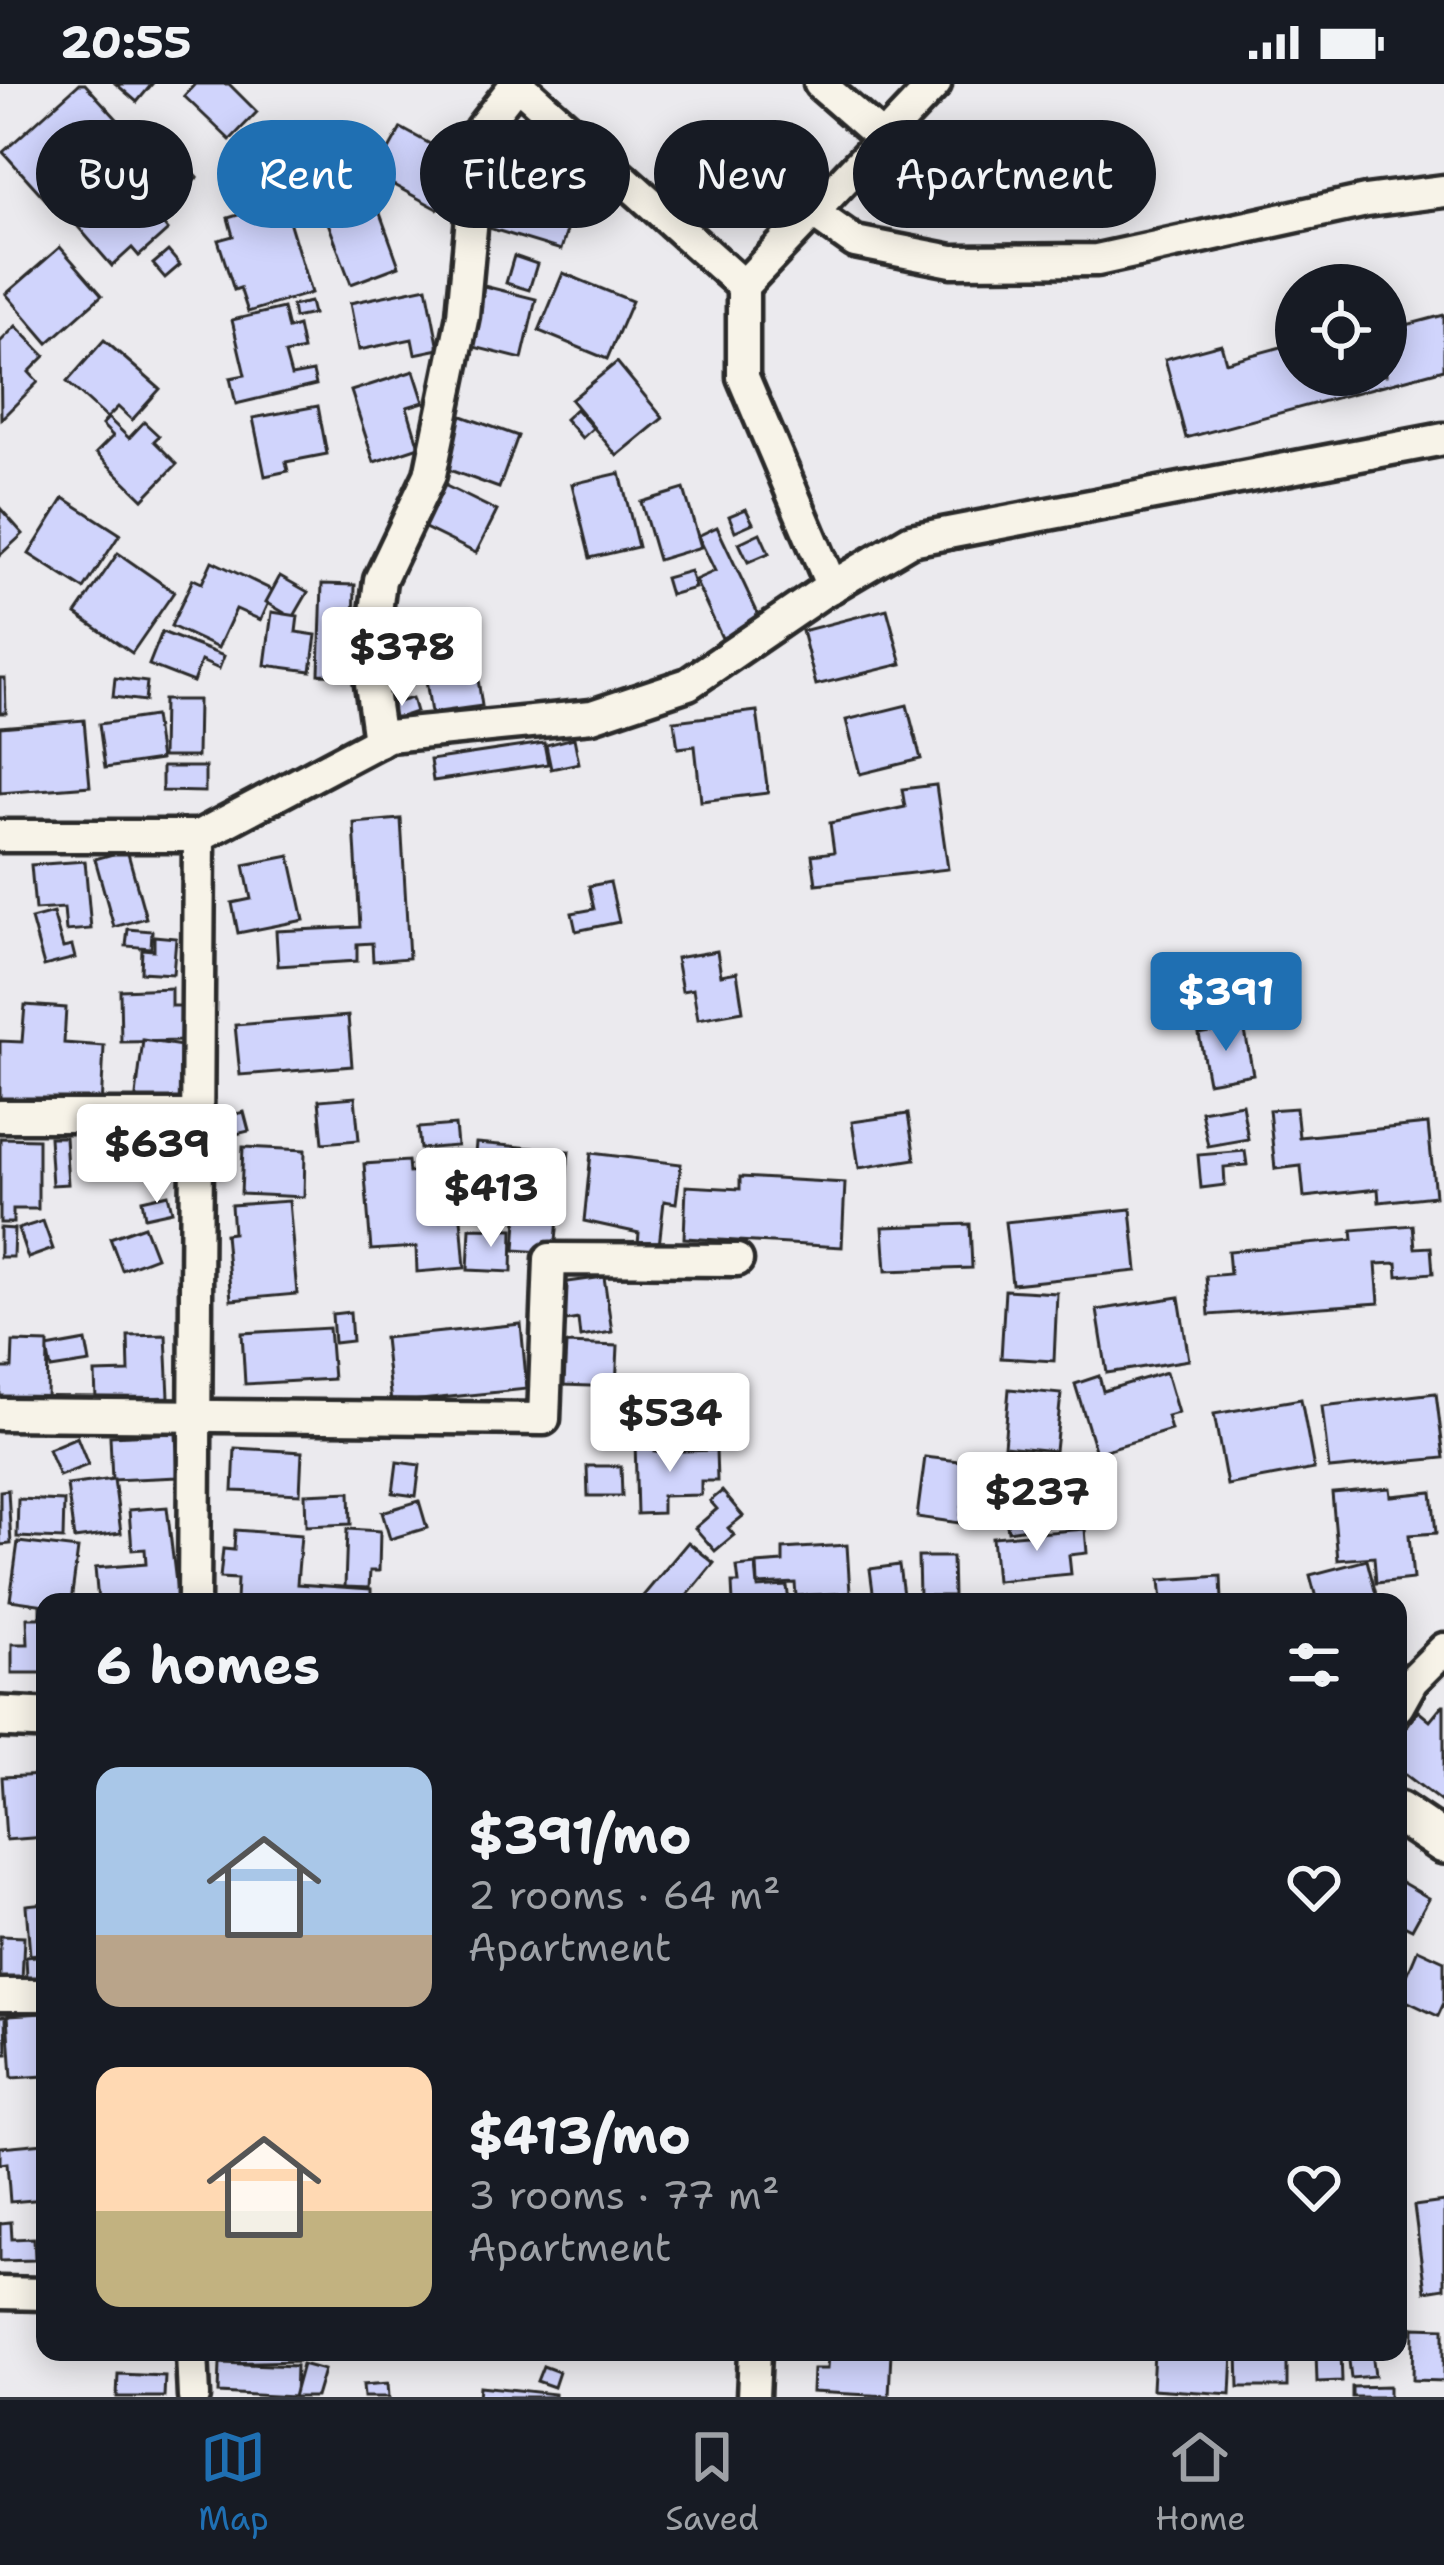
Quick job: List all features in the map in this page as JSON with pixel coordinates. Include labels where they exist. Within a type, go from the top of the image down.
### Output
[{"type":"street","points":[[379,740],[369,669],[380,580],[430,475],[464,315],[480,130],[517,84],[743,286]]},
{"type":"street","points":[[820,84],[861,120]]},
{"type":"street","points":[[900,120],[935,84]]},
{"type":"street","points":[[829,192],[853,168]]},
{"type":"street","points":[[829,224],[855,242],[952,261],[1097,260],[1366,202],[1444,191]]},
{"type":"street","points":[[796,228],[743,286],[743,377],[832,587]]},
{"type":"street","points":[[0,836],[199,836],[388,736],[592,716],[688,684],[911,540],[1444,439]]},
{"type":"street","points":[[194,1593],[199,836]]},
{"type":"street","points":[[0,1116],[197,1116]]},
{"type":"street","points":[[0,1414],[544,1419],[550,1259],[737,1260]]},
{"type":"street","points":[[1407,1691],[1444,1649]]},
{"type":"street","points":[[0,1718],[36,1719]]},
{"type":"street","points":[[1407,1818],[1444,1844]]},
{"type":"street","points":[[0,1995],[36,1995]]},
{"type":"street","points":[[0,2293],[36,2294]]},
{"type":"street","points":[[192,2361],[194,2397]]},
{"type":"street","points":[[753,2397],[755,2361]]},
{"type":"building","points":[[79,84],[85,84],[118,120],[39,120]]},
{"type":"building","points":[[116,84],[152,84],[137,102]]},
{"type":"building","points":[[195,84],[229,84],[257,112],[249,120],[217,120],[217,128],[184,96]]},
{"type":"building","points":[[36,122],[36,189],[3,152]]},
{"type":"building","points":[[401,128],[420,138],[420,199],[396,186],[396,137]]},
{"type":"building","points":[[79,228],[168,230],[139,256],[132,248],[112,266]]},
{"type":"building","points":[[231,228],[291,228],[311,293],[248,312],[240,288],[234,290],[218,240],[233,236]]},
{"type":"building","points":[[330,228],[385,228],[399,266],[351,284]]},
{"type":"building","points":[[489,228],[568,228],[561,250]]},
{"type":"building","points":[[60,247],[102,295],[48,343],[6,294]]},
{"type":"building","points":[[168,251],[180,265],[165,278],[153,264]]},
{"type":"building","points":[[514,256],[537,264],[529,290],[506,283]]},
{"type":"building","points":[[563,273],[632,301],[607,359],[539,331]]},
{"type":"building","points":[[480,285],[536,299],[522,359],[466,345]]},
{"type":"building","points":[[427,287],[439,349],[415,354],[412,339],[359,350],[350,303]]},
{"type":"building","points":[[310,302],[313,314],[294,318],[292,306]]},
{"type":"building","points":[[283,308],[288,329],[298,326],[303,350],[285,354],[291,376],[313,372],[316,385],[236,404],[230,378],[245,375],[232,320]]},
{"type":"building","points":[[1444,315],[1444,369],[1407,379],[1407,325]]},
{"type":"building","points":[[16,326],[45,356],[29,372],[38,382],[1,419],[0,342]]},
{"type":"building","points":[[104,340],[160,389],[132,420],[118,407],[107,418],[67,382]]},
{"type":"building","points":[[1221,344],[1226,362],[1275,349],[1275,396],[1343,396],[1186,438],[1165,359]]},
{"type":"building","points":[[617,362],[663,418],[617,456],[571,400]]},
{"type":"building","points":[[414,371],[424,402],[407,407],[419,447],[374,462],[351,391]]},
{"type":"building","points":[[318,406],[327,454],[286,462],[288,471],[265,476],[253,418]]},
{"type":"building","points":[[576,409],[593,428],[582,438],[565,419]]},
{"type":"building","points":[[459,415],[518,436],[499,488],[441,467]]},
{"type":"building","points":[[108,418],[129,438],[144,422],[159,436],[154,441],[177,464],[143,499],[96,453],[113,436],[102,425]]},
{"type":"building","points":[[620,473],[638,547],[590,558],[572,484]]},
{"type":"building","points":[[440,483],[497,511],[476,553],[419,525]]},
{"type":"building","points":[[684,489],[701,547],[658,560],[641,502]]},
{"type":"building","points":[[64,498],[120,534],[84,589],[29,554]]},
{"type":"building","points":[[0,508],[23,534],[0,555]]},
{"type":"building","points":[[746,509],[753,523],[735,531],[729,516]]},
{"type":"building","points":[[717,527],[761,620],[722,638],[695,580],[715,571],[698,536]]},
{"type":"building","points":[[760,533],[769,553],[748,562],[739,543]]},
{"type":"building","points":[[118,553],[174,592],[132,653],[76,614]]},
{"type":"building","points":[[212,561],[274,591],[261,620],[236,609],[218,648],[171,626],[193,579],[202,583]]},
{"type":"building","points":[[690,571],[695,588],[670,595],[665,578]]},
{"type":"building","points":[[280,576],[308,592],[293,618],[266,602]]},
{"type":"building","points":[[322,584],[355,585],[353,675],[319,674]]},
{"type":"building","points":[[887,609],[902,664],[816,685],[802,631]]},
{"type":"building","points":[[272,612],[298,616],[296,632],[316,635],[311,671],[265,665]]},
{"type":"building","points":[[162,632],[224,656],[219,669],[201,661],[193,682],[149,665]]},
{"type":"building","points":[[377,632],[403,632],[403,662],[378,662]]},
{"type":"building","points":[[473,646],[482,706],[431,713],[422,654]]},
{"type":"building","points":[[0,678],[5,678],[6,713],[0,713]]},
{"type":"building","points":[[115,678],[147,682],[145,701],[113,697]]},
{"type":"building","points":[[412,698],[416,712],[392,720],[388,705]]},
{"type":"building","points":[[163,700],[198,700],[197,757],[162,757]]},
{"type":"building","points":[[907,705],[921,759],[860,774],[846,720]]},
{"type":"building","points":[[757,711],[768,793],[701,801],[695,746],[678,748],[674,721]]},
{"type":"building","points":[[154,716],[160,760],[105,768],[99,724]]},
{"type":"building","points":[[84,720],[90,786],[0,793],[0,727]]},
{"type":"building","points":[[574,738],[579,763],[551,769],[546,745]]},
{"type":"building","points":[[544,743],[548,764],[433,781],[430,760]]},
{"type":"building","points":[[162,767],[205,767],[205,792],[162,791]]},
{"type":"building","points":[[936,785],[948,869],[816,884],[812,855],[834,852],[830,823],[905,807],[902,789]]},
{"type":"building","points":[[401,819],[409,958],[373,961],[372,943],[357,944],[357,961],[278,966],[276,931],[360,927],[354,823]]},
{"type":"building","points":[[127,850],[146,918],[114,927],[95,859]]},
{"type":"building","points":[[290,856],[304,920],[238,933],[232,903],[251,899],[244,865]]},
{"type":"building","points":[[85,861],[91,929],[66,931],[64,908],[35,910],[31,865]]},
{"type":"building","points":[[610,882],[619,922],[576,931],[572,913],[594,909],[589,886]]},
{"type":"building","points":[[53,913],[63,948],[72,946],[75,958],[44,966],[31,919]]},
{"type":"building","points":[[128,929],[152,931],[151,948],[126,946]]},
{"type":"building","points":[[154,936],[176,938],[173,974],[141,972],[142,949],[154,950]]},
{"type":"building","points":[[717,951],[721,975],[737,972],[743,1011],[698,1019],[693,989],[682,991],[676,958]]},
{"type":"building","points":[[171,988],[171,1006],[186,1006],[187,1041],[121,1042],[120,990]]},
{"type":"building","points":[[25,1005],[66,1008],[64,1043],[104,1046],[101,1109],[0,1102],[0,1041],[22,1042]]},
{"type":"building","points":[[348,1016],[352,1066],[240,1075],[235,1025]]},
{"type":"building","points":[[1244,1026],[1253,1074],[1208,1082],[1199,1034]]},
{"type":"building","points":[[143,1040],[188,1047],[179,1111],[135,1104]]},
{"type":"building","points":[[355,1097],[359,1140],[323,1143],[319,1100]]},
{"type":"building","points":[[1242,1104],[1248,1139],[1208,1146],[1201,1111]]},
{"type":"building","points":[[1296,1108],[1299,1137],[1428,1124],[1435,1196],[1379,1202],[1378,1189],[1304,1197],[1301,1166],[1275,1169],[1269,1110]]},
{"type":"building","points":[[244,1112],[249,1131],[228,1136],[223,1117]]},
{"type":"building","points":[[908,1114],[915,1159],[859,1168],[852,1122]]},
{"type":"building","points":[[455,1125],[457,1146],[420,1149],[418,1128]]},
{"type":"building","points":[[49,1137],[65,1137],[68,1184],[52,1185]]},
{"type":"building","points":[[0,1138],[38,1139],[38,1209],[13,1209],[13,1223],[0,1223]]},
{"type":"building","points":[[476,1143],[569,1151],[555,1253],[515,1250],[517,1219],[469,1215]]},
{"type":"building","points":[[243,1147],[305,1150],[304,1197],[241,1194]]},
{"type":"building","points":[[1245,1151],[1247,1165],[1224,1167],[1225,1185],[1201,1188],[1198,1155]]},
{"type":"building","points":[[591,1153],[681,1164],[676,1203],[664,1201],[659,1246],[638,1244],[639,1233],[584,1221]]},
{"type":"building","points":[[408,1161],[409,1173],[457,1169],[465,1268],[417,1272],[416,1247],[371,1250],[364,1164]]},
{"type":"building","points":[[740,1177],[845,1183],[842,1247],[684,1238],[686,1186],[740,1189]]},
{"type":"building","points":[[168,1194],[172,1211],[145,1217],[142,1200]]},
{"type":"building","points":[[289,1201],[297,1294],[231,1300],[225,1234],[233,1233],[231,1205]]},
{"type":"building","points":[[1131,1209],[1137,1271],[1012,1284],[1005,1222]]},
{"type":"building","points":[[43,1221],[53,1249],[28,1258],[18,1229]]},
{"type":"building","points":[[970,1224],[972,1268],[886,1271],[883,1227]]},
{"type":"building","points":[[1413,1225],[1415,1248],[1431,1247],[1433,1273],[1398,1276],[1397,1263],[1376,1264],[1379,1303],[1209,1315],[1206,1276],[1230,1274],[1228,1251],[1353,1240],[1352,1230]]},
{"type":"building","points":[[144,1226],[156,1257],[122,1270],[110,1238]]},
{"type":"building","points":[[0,1228],[14,1229],[13,1257],[0,1257]]},
{"type":"building","points":[[470,1228],[513,1229],[512,1272],[468,1270]]},
{"type":"building","points":[[604,1277],[612,1332],[580,1337],[578,1319],[566,1321],[561,1283]]},
{"type":"building","points":[[1005,1290],[1057,1293],[1054,1361],[1001,1358]]},
{"type":"building","points":[[1179,1297],[1189,1360],[1107,1373],[1097,1310]]},
{"type":"building","points":[[350,1312],[352,1341],[334,1343],[332,1314]]},
{"type":"building","points":[[521,1324],[527,1389],[391,1403],[384,1338]]},
{"type":"building","points":[[329,1328],[333,1379],[245,1384],[242,1333]]},
{"type":"building","points":[[166,1335],[169,1397],[96,1400],[95,1373],[129,1372],[128,1336]]},
{"type":"building","points":[[86,1341],[90,1363],[51,1369],[47,1348]]},
{"type":"building","points":[[13,1342],[48,1343],[47,1402],[0,1400],[0,1368],[12,1368]]},
{"type":"building","points":[[566,1344],[618,1346],[616,1387],[564,1385]]},
{"type":"building","points":[[1166,1372],[1178,1413],[1167,1416],[1171,1430],[1096,1453],[1075,1384],[1099,1376],[1103,1391]]},
{"type":"building","points":[[1009,1389],[1061,1394],[1055,1451],[1004,1446]]},
{"type":"building","points":[[1436,1393],[1444,1458],[1329,1469],[1322,1406]]},
{"type":"building","points":[[1301,1399],[1314,1469],[1227,1485],[1214,1414]]},
{"type":"building","points":[[176,1433],[178,1477],[112,1480],[110,1436]]},
{"type":"building","points":[[77,1437],[88,1465],[59,1476],[48,1449]]},
{"type":"building","points":[[635,1441],[654,1441],[655,1452],[716,1450],[717,1481],[701,1481],[701,1495],[662,1496],[662,1513],[637,1514]]},
{"type":"building","points":[[235,1448],[302,1452],[300,1494],[233,1491]]},
{"type":"building","points":[[925,1457],[968,1462],[960,1523],[917,1517]]},
{"type":"building","points":[[397,1462],[420,1465],[416,1496],[393,1493]]},
{"type":"building","points":[[587,1466],[621,1466],[622,1496],[588,1496]]},
{"type":"building","points":[[1044,1474],[1052,1524],[1008,1531],[1000,1481]]},
{"type":"building","points":[[114,1479],[121,1533],[74,1539],[67,1485]]},
{"type":"building","points":[[1390,1488],[1391,1496],[1432,1492],[1436,1533],[1409,1535],[1413,1579],[1376,1583],[1374,1557],[1338,1560],[1332,1493]]},
{"type":"building","points":[[8,1490],[11,1544],[0,1545],[0,1491]]},
{"type":"building","points":[[722,1491],[743,1516],[728,1528],[734,1535],[715,1551],[695,1528],[717,1509],[710,1501]]},
{"type":"building","points":[[350,1492],[351,1524],[306,1526],[305,1494]]},
{"type":"building","points":[[18,1499],[64,1501],[63,1539],[17,1537]]},
{"type":"building","points":[[419,1501],[427,1528],[390,1539],[382,1512]]},
{"type":"building","points":[[167,1507],[177,1593],[97,1593],[95,1568],[146,1564],[145,1549],[132,1550],[129,1510]]},
{"type":"building","points":[[347,1529],[380,1531],[379,1571],[370,1571],[369,1588],[345,1587]]},
{"type":"building","points":[[1085,1529],[1087,1553],[1069,1555],[1071,1574],[996,1581],[992,1537]]},
{"type":"building","points":[[235,1530],[301,1535],[297,1584],[371,1589],[371,1593],[236,1593],[237,1579],[220,1578],[223,1549],[234,1550]]},
{"type":"building","points":[[18,1542],[78,1549],[72,1593],[36,1593],[36,1604],[10,1600]]},
{"type":"building","points":[[688,1542],[714,1563],[689,1593],[646,1593]]},
{"type":"building","points":[[847,1545],[850,1593],[796,1593],[795,1583],[758,1585],[757,1564],[783,1562],[783,1549]]},
{"type":"building","points":[[918,1557],[952,1557],[953,1593],[919,1593]]},
{"type":"building","points":[[1367,1560],[1376,1593],[1315,1593],[1310,1575]]},
{"type":"building","points":[[756,1565],[758,1588],[787,1586],[788,1593],[733,1593],[732,1583],[739,1583],[737,1567]]},
{"type":"building","points":[[899,1565],[903,1593],[873,1593],[870,1569]]},
{"type":"building","points":[[1221,1576],[1222,1593],[1161,1593],[1160,1580]]},
{"type":"building","points":[[27,1618],[36,1618],[36,1673],[12,1673],[12,1644],[28,1644]]},
{"type":"building","points":[[1444,1705],[1444,1804],[1407,1776],[1407,1726],[1418,1711],[1430,1721]]},
{"type":"building","points":[[36,1775],[36,1838],[6,1840],[2,1777]]},
{"type":"building","points":[[1407,1885],[1429,1898],[1412,1929],[1407,1926]]},
{"type":"building","points":[[36,1904],[36,1954],[30,1955],[26,1905]]},
{"type":"building","points":[[0,1936],[24,1937],[22,1982],[0,1981]]},
{"type":"building","points":[[1418,1949],[1444,1961],[1444,2003],[1438,2016],[1407,2001],[1407,1975]]},
{"type":"building","points":[[36,1956],[36,1978],[27,1978],[26,1957]]},
{"type":"building","points":[[36,2013],[36,2077],[12,2078],[8,2015]]},
{"type":"building","points":[[0,2016],[6,2016],[7,2054],[0,2054]]},
{"type":"building","points":[[36,2144],[36,2200],[10,2202],[7,2163],[0,2164],[0,2147]]},
{"type":"building","points":[[1444,2202],[1444,2288],[1425,2291],[1414,2206]]},
{"type":"building","points":[[11,2222],[12,2239],[34,2238],[35,2260],[0,2261],[0,2223]]},
{"type":"building","points":[[1414,2327],[1444,2328],[1444,2381],[1413,2380]]},
{"type":"building","points":[[827,2361],[891,2361],[889,2396],[812,2392],[813,2369],[827,2369]]},
{"type":"building","points":[[1154,2361],[1233,2361],[1231,2394],[1152,2389]]},
{"type":"building","points":[[1238,2361],[1287,2361],[1287,2387],[1239,2387]]},
{"type":"building","points":[[1316,2361],[1341,2361],[1342,2381],[1317,2382]]},
{"type":"building","points":[[1349,2361],[1373,2361],[1375,2376],[1351,2378]]},
{"type":"building","points":[[220,2363],[296,2366],[295,2397],[219,2393]]},
{"type":"building","points":[[302,2364],[324,2370],[316,2397],[293,2397]]},
{"type":"building","points":[[543,2366],[559,2372],[554,2387],[537,2381]]},
{"type":"building","points":[[118,2374],[165,2376],[164,2397],[117,2397]]},
{"type":"building","points":[[388,2383],[389,2397],[364,2397],[363,2385]]},
{"type":"building","points":[[480,2386],[555,2394],[555,2397],[479,2397]]},
{"type":"building","points":[[1389,2386],[1389,2397],[1352,2397],[1352,2387]]}]
